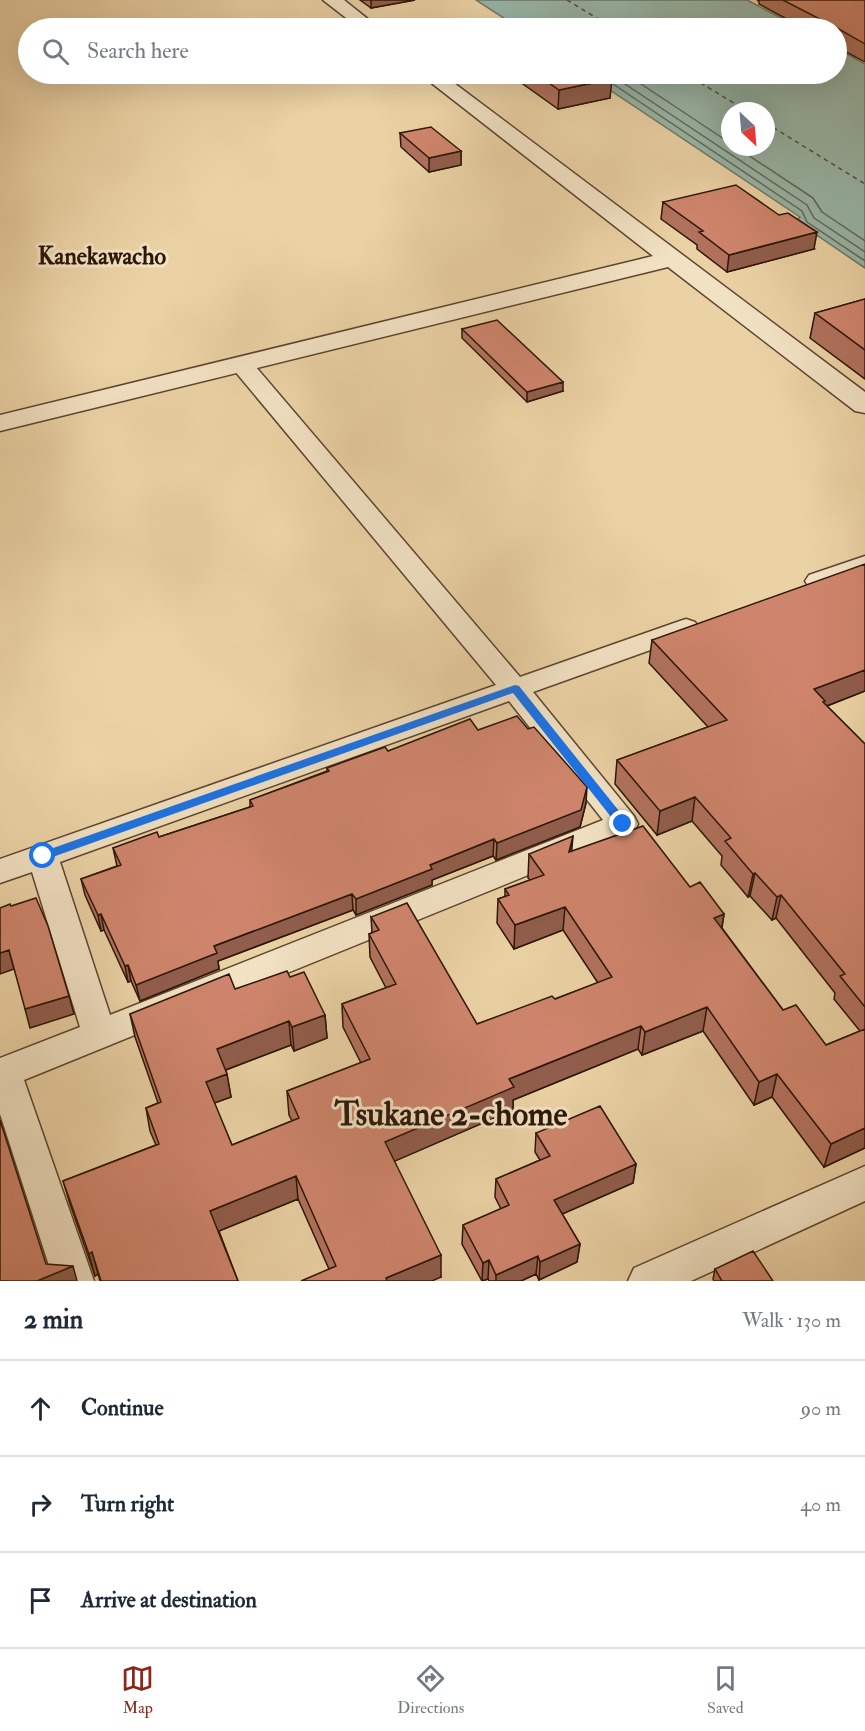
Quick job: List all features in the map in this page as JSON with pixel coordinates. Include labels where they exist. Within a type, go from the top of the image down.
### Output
[{"type":"street","points":[[332,0],[356,18]]},
{"type":"street","points":[[443,84],[865,405]]},
{"type":"street","points":[[0,423],[673,258]]},
{"type":"street","points":[[74,1281],[2,1073],[623,824],[515,689],[242,365]]},
{"type":"street","points":[[797,588],[865,564]]},
{"type":"street","points":[[0,871],[707,621]]},
{"type":"street","points":[[43,856],[99,1034]]},
{"type":"street","points":[[648,1281],[865,1183]]},
{"type":"water","points":[[476,0],[747,0],[781,18],[504,18]]},
{"type":"water","points":[[847,54],[865,64],[865,268],[796,221],[800,217],[601,84],[847,84]]},
{"type":"building","points":[[783,0],[865,0],[865,44],[847,34],[847,18],[818,18]]},
{"type":"building","points":[[550,84],[588,84],[559,90]]},
{"type":"building","points":[[431,127],[461,151],[429,158],[400,133]]},
{"type":"building","points":[[736,185],[779,215],[788,213],[817,232],[729,255],[699,232],[703,231],[663,202]]},
{"type":"building","points":[[865,299],[865,350],[815,313]]},
{"type":"building","points":[[497,320],[563,382],[527,392],[462,329]]},
{"type":"building","points":[[865,564],[865,670],[814,689],[825,701],[823,702],[865,744],[865,1007],[840,976],[845,974],[781,895],[777,897],[755,873],[753,874],[725,841],[731,838],[695,797],[660,811],[617,760],[727,720],[652,640]]},
{"type":"building","points":[[517,716],[528,729],[534,727],[587,787],[581,810],[497,843],[494,839],[430,865],[432,869],[356,899],[352,894],[214,946],[217,953],[136,985],[128,965],[125,966],[101,914],[98,915],[81,879],[121,865],[113,848],[157,832],[159,837],[253,806],[250,800],[329,771],[327,768],[385,747],[388,751],[470,719],[478,730]]},
{"type":"building","points":[[643,826],[690,887],[700,882],[724,914],[714,918],[783,1010],[796,1005],[826,1045],[865,1029],[865,1128],[831,1144],[777,1074],[759,1082],[707,1007],[645,1032],[641,1026],[509,1079],[514,1087],[385,1142],[441,1255],[386,1278],[387,1281],[301,1281],[336,1266],[296,1176],[210,1211],[238,1281],[101,1281],[92,1252],[89,1254],[63,1181],[159,1144],[146,1108],[161,1102],[130,1014],[229,974],[235,989],[287,971],[290,977],[304,972],[325,1015],[292,1027],[289,1021],[217,1049],[227,1074],[206,1082],[232,1145],[299,1118],[287,1091],[370,1059],[342,1004],[396,984],[369,934],[379,930],[371,917],[407,903],[477,1024],[552,996],[555,999],[612,977],[565,907],[515,925],[498,899],[509,895],[505,889],[544,875],[529,854],[573,836],[569,852]]},
{"type":"building","points":[[36,898],[48,926],[69,996],[25,1009],[9,950],[0,953],[0,908]]},
{"type":"building","points":[[600,1106],[636,1164],[554,1200],[580,1244],[540,1262],[538,1256],[496,1275],[489,1260],[483,1263],[463,1225],[509,1205],[496,1179],[550,1156],[536,1133]]},
{"type":"building","points":[[0,1120],[46,1264],[73,1266],[37,1281],[0,1281]]},
{"type":"building","points":[[753,1251],[773,1281],[722,1281],[715,1269]]},
{"type":"ferry route","points":[[567,0],[597,18]]},
{"type":"ferry route","points":[[702,84],[732,102]]},
{"type":"ferry route","points":[[775,129],[865,184]]},
{"type":"district","name":"Kanekawacho","points":[[102,256]]},
{"type":"district","name":"Tsukane 2-chome","points":[[451,1114]]},
{"type":"route","points":[[43,856],[515,689],[623,824]]}]
